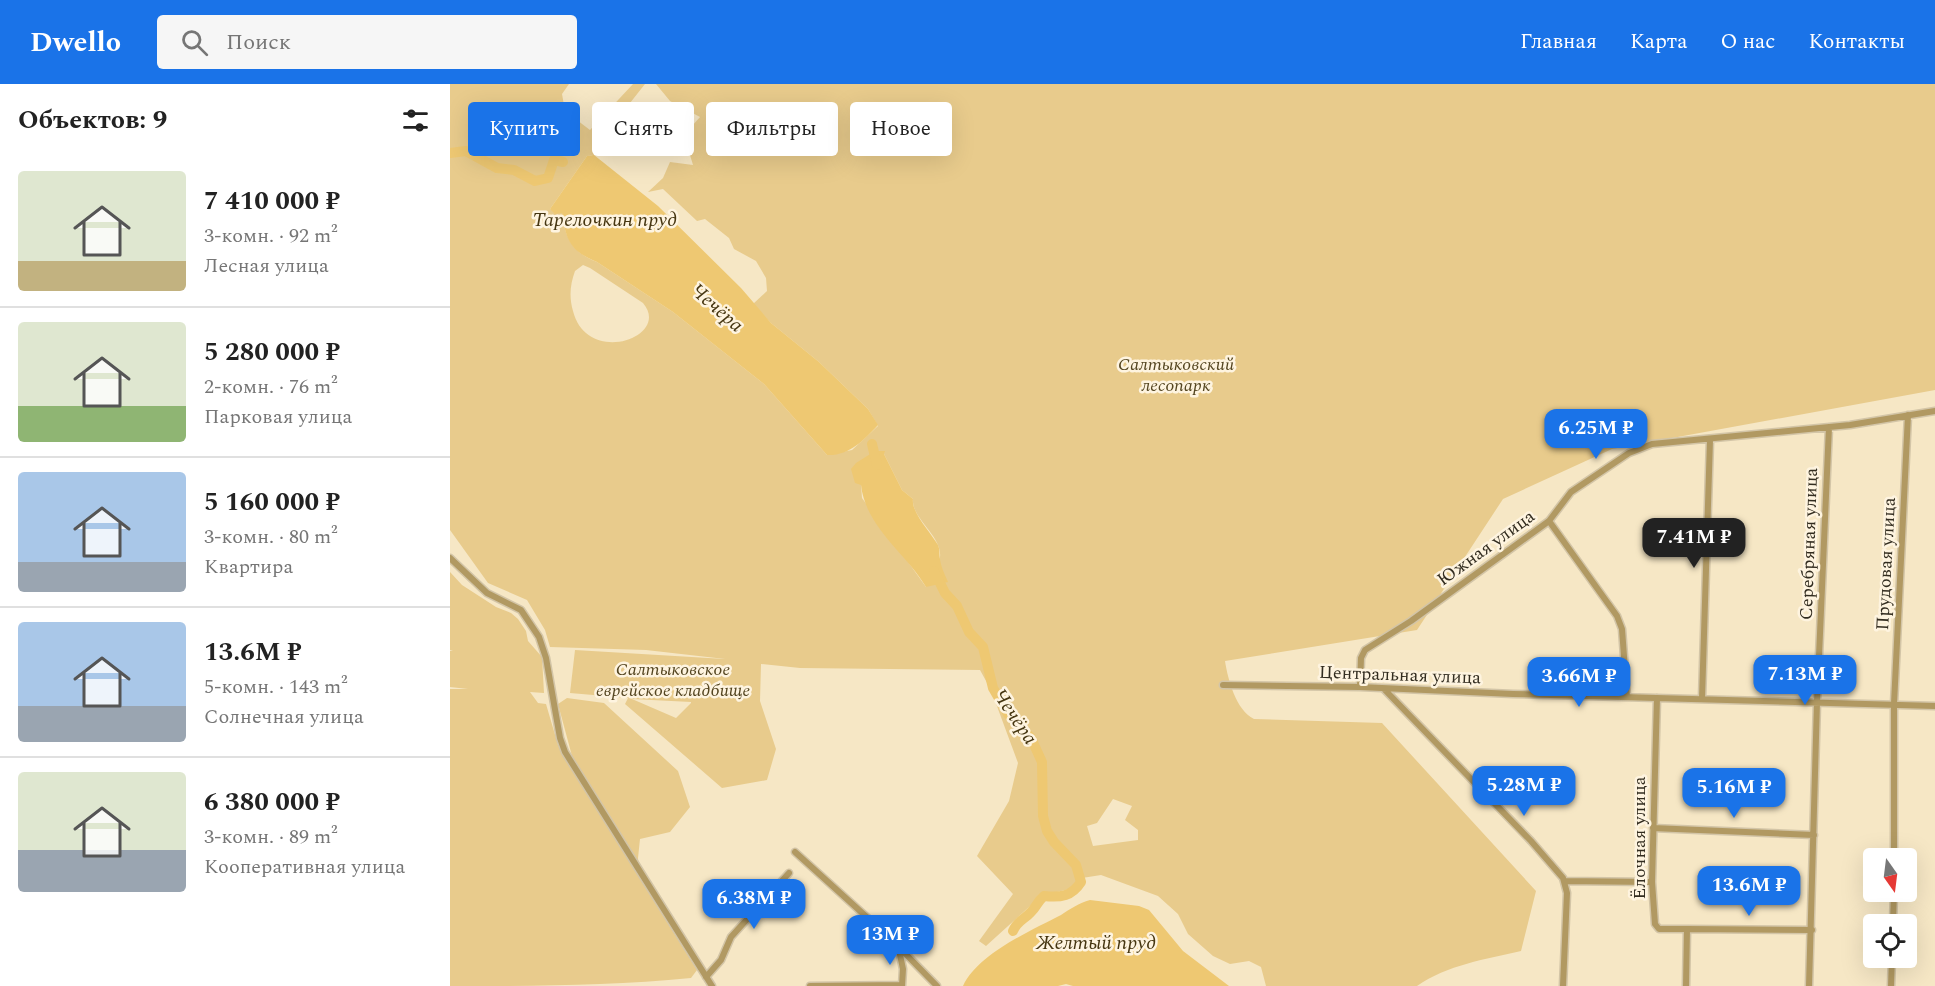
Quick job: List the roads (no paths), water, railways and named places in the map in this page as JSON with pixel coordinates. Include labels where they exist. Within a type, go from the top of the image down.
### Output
[{"type":"street","name":"Южная улица","points":[[1360,687],[1361,658],[1365,650],[1411,621],[1549,521],[1570,492],[1629,453],[1652,444],[1829,427],[1935,411]]},
{"type":"street","name":"Прудовая улица","points":[[1894,848],[1894,704],[1908,415]]},
{"type":"street","name":"Серебряная улица","points":[[1809,986],[1817,702],[1829,427]]},
{"type":"street","points":[[1702,699],[1710,440]]},
{"type":"street","points":[[1549,521],[1617,616],[1622,629],[1627,697]]},
{"type":"street","points":[[450,558],[488,595],[521,610],[539,637],[546,658],[560,738],[565,752],[712,986]]},
{"type":"street","name":"Центральная улица","points":[[1223,685],[1360,687],[1935,706]]},
{"type":"street","points":[[1384,689],[1531,841],[1564,881],[1567,893],[1563,986]]},
{"type":"street","name":"Ёлочная улица","points":[[1657,698],[1652,882],[1655,924],[1659,929],[1687,929]]},
{"type":"street","points":[[1653,828],[1815,835]]},
{"type":"street","points":[[795,852],[820,872],[937,986]]},
{"type":"street","points":[[706,977],[721,960],[731,937],[789,873]]},
{"type":"street","points":[[1564,881],[1652,882]]},
{"type":"street","points":[[1686,986],[1687,929],[1812,930]]},
{"type":"street","points":[[810,986],[902,985],[903,969],[898,946]]},
{"type":"street","points":[[1891,986],[1892,968]]},
{"type":"water","name":"Тарелочкин пруд","points":[[587,156],[595,156],[658,206],[741,288],[771,323],[819,362],[868,409],[878,425],[867,437],[849,450],[827,455],[764,384],[673,312],[575,249],[565,230],[562,213],[555,214],[550,209]]},
{"type":"water","points":[[875,451],[885,451],[884,454],[902,490],[913,499],[918,516],[938,545],[941,565],[948,582],[926,587],[870,514],[861,485],[855,483],[851,469]]},
{"type":"water","name":"Желтый пруд","points":[[1090,900],[1139,906],[1149,910],[1183,951],[1229,986],[1073,986],[1066,984],[1058,986],[963,986],[970,974],[992,954],[1078,904]]},
{"type":"waterway","name":"Чечёра","points":[[450,153],[466,151],[497,168],[514,170],[535,181],[548,178],[554,160],[563,162]]},
{"type":"waterway","name":"Чечёра","points":[[872,444],[877,465]]},
{"type":"waterway","name":"Чечёра","points":[[934,571],[945,593],[957,606],[969,632],[983,647],[993,688],[1008,714],[1031,738],[1042,762],[1043,816],[1047,831],[1054,842],[1076,865],[1081,882],[1066,895],[1044,896],[1013,931]]},
{"type":"park label","name":"Салтыковский лесопарк","points":[[1176,374]]},
{"type":"park label","name":"Салтыковское еврейское кладбище","points":[[673,679]]}]
